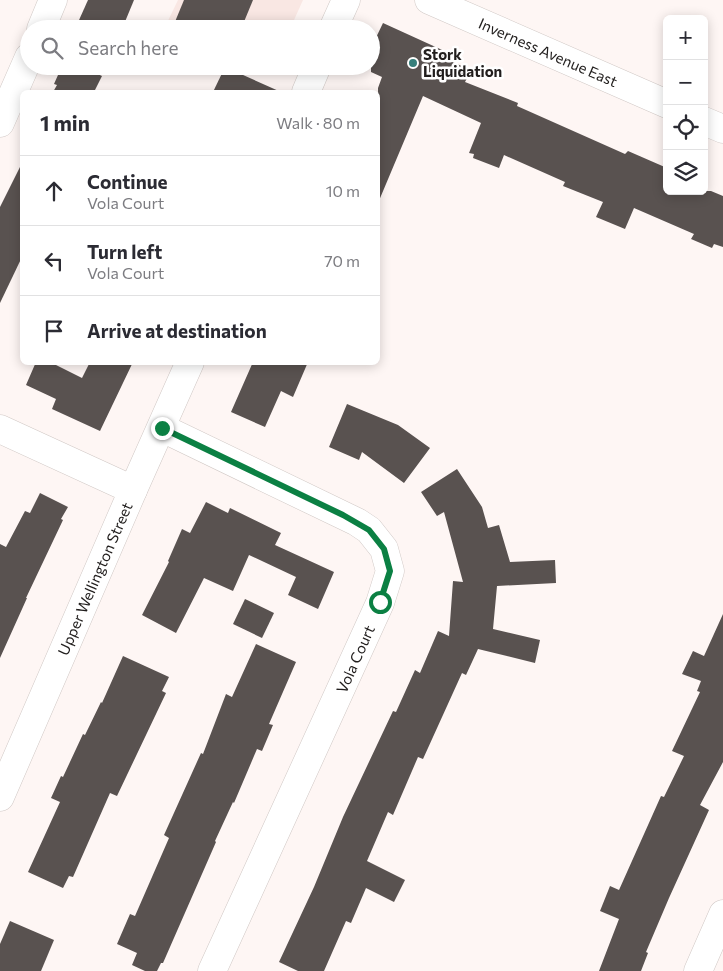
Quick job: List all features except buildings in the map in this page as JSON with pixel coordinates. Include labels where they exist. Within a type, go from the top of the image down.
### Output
[{"type":"street","points":[[45,20],[53,0]]},
{"type":"street","points":[[337,20],[346,0]]},
{"type":"street","name":"Inverness Avenue East","points":[[429,0],[663,102]]},
{"type":"street","points":[[0,123],[21,75]]},
{"type":"street","points":[[307,90],[313,75]]},
{"type":"street","points":[[708,122],[723,129]]},
{"type":"street","name":"Upper Wellington Street","points":[[0,797],[189,365]]},
{"type":"street","name":"Vola Court","points":[[162,428],[357,522],[369,530],[384,549],[390,571],[376,612],[212,971]]},
{"type":"street","points":[[0,429],[133,490]]},
{"type":"street","points":[[698,971],[723,914]]},
{"type":"shaded area","points":[[178,0],[303,0],[294,20],[168,20]]},
{"type":"place","name":"Stork Liquidation","points":[[413,63]]},
{"type":"route","points":[[162,428],[343,515],[369,530],[384,549],[390,571],[380,602]]}]
